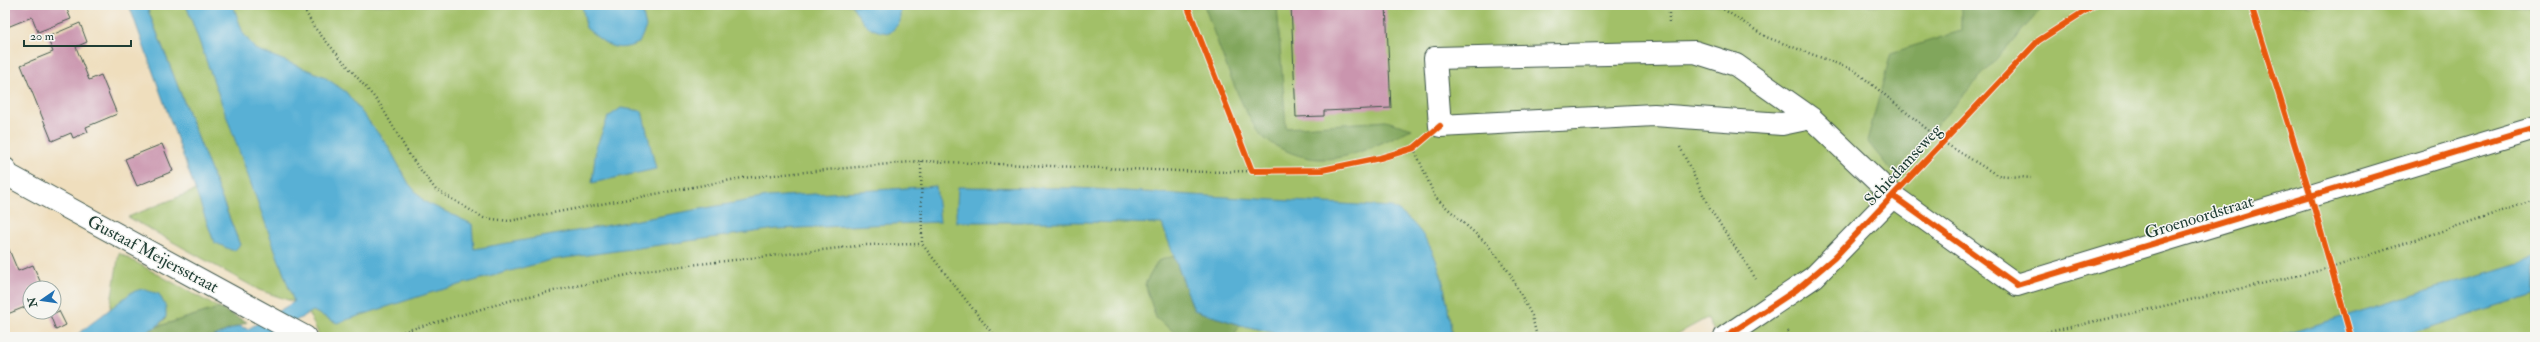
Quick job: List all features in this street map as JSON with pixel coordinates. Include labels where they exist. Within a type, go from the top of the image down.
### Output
[{"type":"street","points":[[1811,118],[1782,124],[1654,115],[1440,126],[1435,58],[1695,52],[1736,65],[1811,118],[1893,196]]},
{"type":"street","name":"Groenoordstraat","points":[[1893,196],[2017,286],[2535,128]]},
{"type":"street","name":"Gustaaf Meijersstraat","points":[[6,174],[296,332]]},
{"type":"street","name":"Schiedamseweg","points":[[1725,337],[1772,307],[1814,277],[1893,196]]},
{"type":"path","points":[[302,5],[314,27],[380,104],[410,156],[436,190],[484,218],[509,221],[742,178],[920,161],[1207,172],[1259,171]]},
{"type":"path","points":[[1717,5],[1766,37],[1854,70],[1943,142],[1997,175],[2031,178]]},
{"type":"path","points":[[1670,116],[1681,150],[1710,209],[1792,337]]},
{"type":"path","points":[[1407,150],[1414,148],[1440,126]]},
{"type":"path","points":[[1414,148],[1435,197],[1488,245],[1508,272],[1532,316],[1537,337]]},
{"type":"path","points":[[920,161],[922,176],[922,244],[995,337]]},
{"type":"path","points":[[1249,164],[1252,171]]},
{"type":"path","points":[[2027,337],[2332,272],[2535,200]]},
{"type":"path","points":[[384,337],[516,299],[655,269],[866,245],[922,244]]},
{"type":"path","points":[[2329,261],[2332,272]]},
{"type":"green space","points":[[146,5],[2535,5],[2535,337],[1717,337],[1707,318],[1672,337],[320,337],[270,233],[294,302],[259,290],[128,217],[196,190],[214,242],[240,245]]},
{"type":"green space","points":[[1204,5],[1277,5],[1286,128],[1386,121],[1412,129],[1368,149],[1332,158],[1313,159],[1290,153],[1269,142],[1256,128],[1247,114],[1230,76]]},
{"type":"green space","points":[[1961,5],[2045,5],[1893,173],[1867,141],[1891,53],[1961,31]]},
{"type":"green space","points":[[119,253],[219,308],[156,327],[166,318],[110,309]]},
{"type":"green space","points":[[1174,256],[1194,310],[1240,325],[1233,337],[1181,337],[1156,318],[1145,284],[1158,261]]},
{"type":"green space","points":[[219,308],[247,322],[212,337],[135,337],[156,327]]},
{"type":"water","points":[[129,5],[146,5],[240,245],[235,250],[231,250],[214,242]]},
{"type":"water","points":[[186,5],[233,5],[243,33],[255,49],[323,76],[346,92],[388,146],[409,184],[425,202],[472,224],[474,249],[768,197],[936,186],[940,222],[776,229],[551,260],[430,293],[337,323],[313,311],[267,337],[212,337],[239,326],[248,329],[294,302]]},
{"type":"water","points":[[582,5],[641,5],[646,27],[639,43],[623,48],[611,46],[599,39],[586,28]]},
{"type":"water","points":[[852,5],[900,5],[900,22],[890,33],[876,30],[863,22]]},
{"type":"water","points":[[621,108],[642,111],[656,169],[592,183],[596,148],[608,117]]},
{"type":"water","points":[[958,187],[1076,188],[1392,207],[1408,219],[1421,232],[1430,247],[1443,281],[1452,337],[1292,337],[1240,325],[1194,310],[1162,224],[1085,222],[956,222]]},
{"type":"water","points":[[2535,258],[2535,295],[2398,337],[2276,337]]},
{"type":"water","points":[[142,289],[159,294],[166,307],[166,317],[156,327],[135,337],[74,337],[132,292]]},
{"type":"building","points":[[5,5],[65,5],[71,19],[38,32],[32,17],[5,28]]},
{"type":"building","points":[[1291,5],[1386,5],[1391,108],[1324,111],[1324,116],[1296,117]]},
{"type":"building","points":[[80,23],[87,42],[76,47],[89,80],[101,75],[117,114],[86,127],[88,132],[73,138],[71,133],[52,141],[21,65],[53,52],[47,37]]},
{"type":"building","points":[[162,144],[173,171],[137,186],[125,159]]},
{"type":"building","points":[[5,240],[18,271],[33,265],[40,280],[22,280],[22,308],[5,315]]},
{"type":"building","points":[[62,317],[66,325],[56,330],[52,320],[62,320]]},
{"type":"cycle path","points":[[1187,5],[1252,171],[1322,170],[1380,158],[1414,148],[1440,126]]},
{"type":"cycle path","points":[[1725,337],[1796,290],[1834,258],[2038,41],[2094,5]]},
{"type":"cycle path","points":[[2251,5],[2311,197],[2351,337]]},
{"type":"cycle path","points":[[1893,196],[2017,285],[2535,128]]}]
